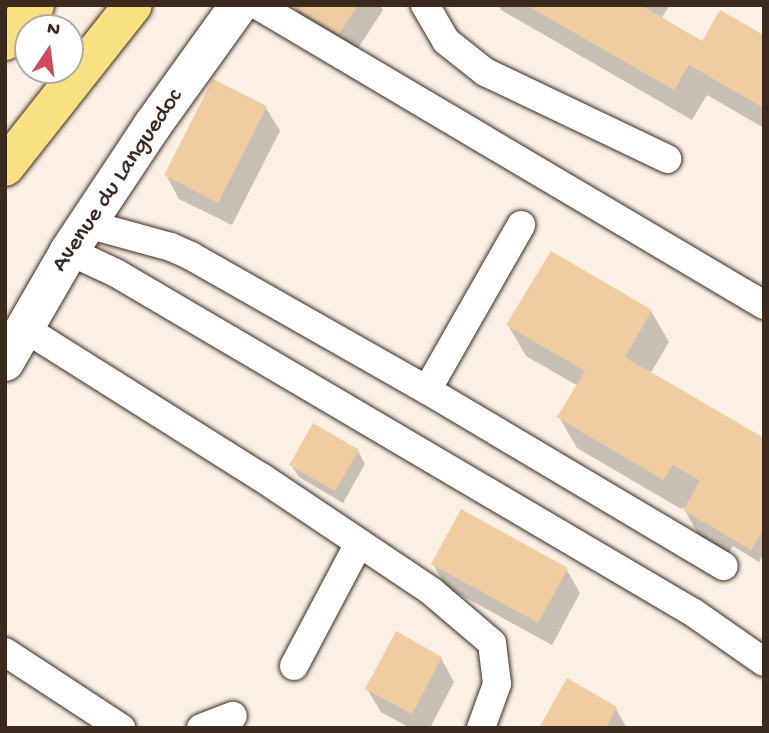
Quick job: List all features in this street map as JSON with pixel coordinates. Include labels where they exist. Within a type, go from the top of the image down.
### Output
[{"type":"highway","points":[[5,41],[35,5]]},
{"type":"highway","points":[[6,167],[133,5]]},
{"type":"street","name":"Avenue du Languedoc","points":[[5,362],[78,237],[152,126],[239,5]]},
{"type":"lane","points":[[257,5],[764,305]]},
{"type":"lane","points":[[425,5],[446,41],[485,72],[667,159]]},
{"type":"lane","points":[[427,390],[521,225]]},
{"type":"lane","points":[[78,237],[170,247],[191,256],[427,390],[724,566]]},
{"type":"lane","points":[[78,237],[128,280],[694,613],[764,662]]},
{"type":"lane","points":[[24,328],[359,542],[431,591],[492,643],[497,684],[481,728]]},
{"type":"lane","points":[[295,666],[359,542]]},
{"type":"lane","points":[[5,652],[121,728]]},
{"type":"lane","points":[[201,728],[233,716]]},
{"type":"building","points":[[291,5],[358,5],[339,34]]},
{"type":"building","points":[[526,5],[641,5],[702,41],[720,10],[764,35],[764,108],[689,65],[674,90]]},
{"type":"building","points":[[213,79],[267,106],[218,203],[164,175]]},
{"type":"building","points":[[551,251],[652,310],[625,357],[764,438],[764,529],[751,550],[683,510],[700,481],[673,465],[663,480],[557,417],[585,371],[506,325]]},
{"type":"building","points":[[313,423],[359,450],[335,491],[289,465]]},
{"type":"building","points":[[461,509],[568,568],[538,623],[431,564]]},
{"type":"building","points":[[396,631],[442,657],[412,714],[365,689]]},
{"type":"building","points":[[567,678],[617,707],[606,728],[539,728]]}]
